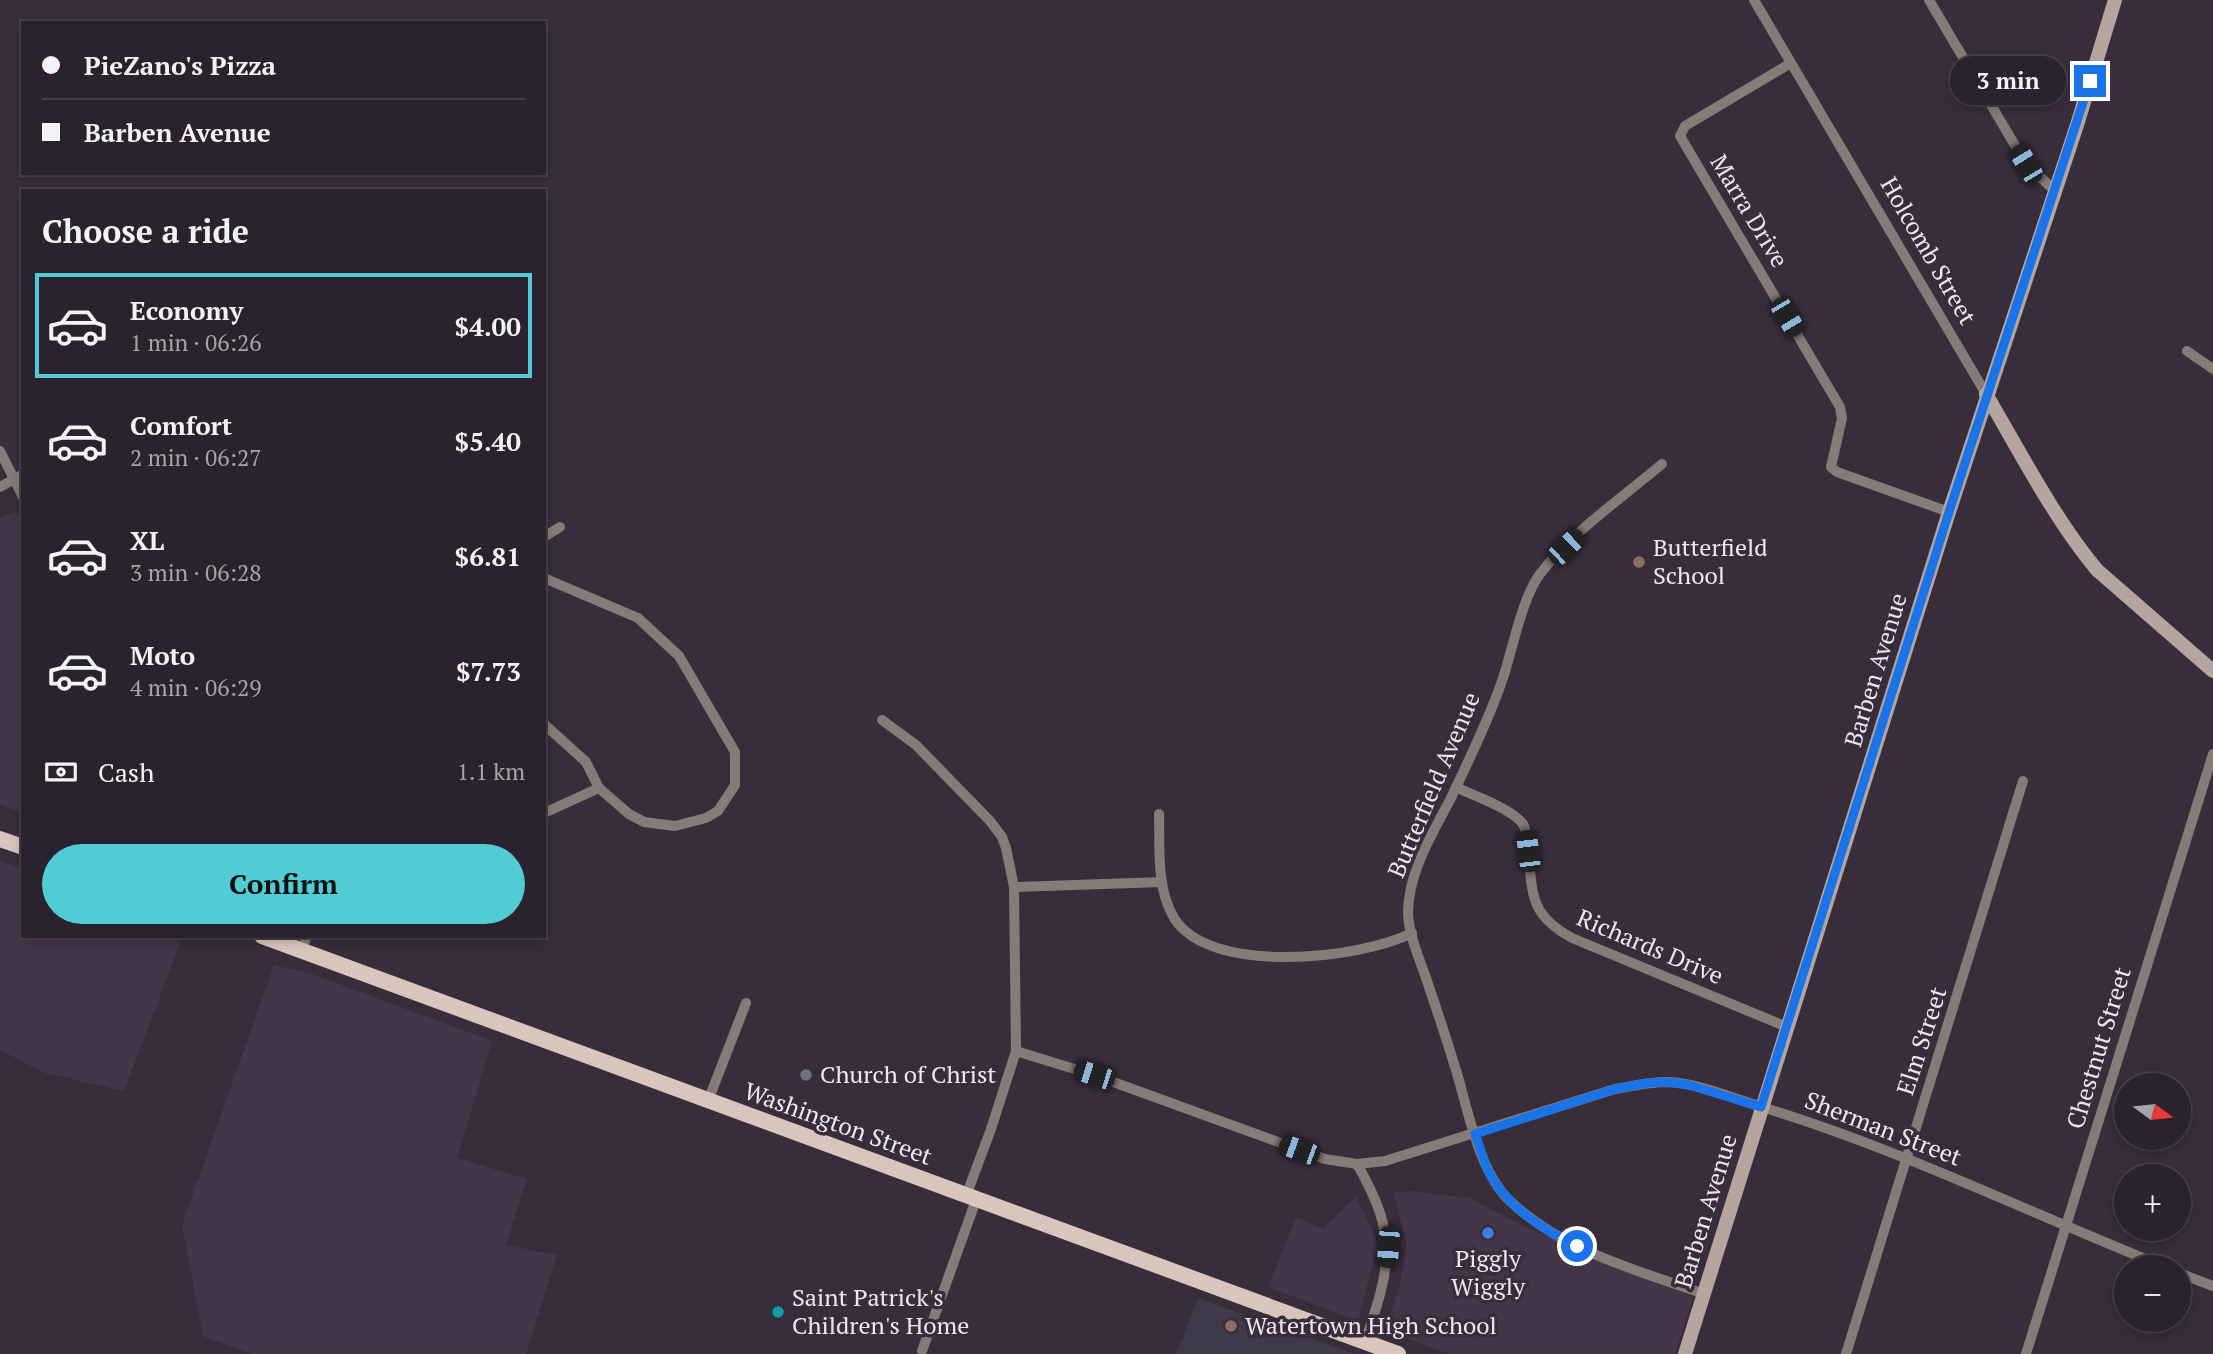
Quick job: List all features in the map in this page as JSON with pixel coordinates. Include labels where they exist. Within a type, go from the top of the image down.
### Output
[{"type":"main road","points":[[0,839],[21,846]]},
{"type":"main road","name":"Washington Street","points":[[274,938],[304,943],[708,1101],[1398,1354]]},
{"type":"street","name":"Holcomb Street","points":[[1754,0],[2042,488],[2087,558],[2213,671]]},
{"type":"street","points":[[1929,0],[2026,164],[2054,190]]},
{"type":"street","name":"Barben Avenue","points":[[1685,1354],[1986,394],[2077,125],[2115,0]]},
{"type":"street","name":"Marra Drive","points":[[1791,63],[1685,126],[1680,136],[1840,407],[1842,418],[1831,467],[1837,472],[1949,512]]},
{"type":"street","points":[[2187,351],[2213,369]]},
{"type":"street","points":[[0,451],[18,477],[0,487]]},
{"type":"street","name":"Butterfield Avenue","points":[[1662,464],[1583,531],[1538,576],[1529,595],[1502,682],[1416,871],[1409,905],[1412,933],[1492,1180],[1530,1219],[1559,1237],[1595,1254],[1704,1294]]},
{"type":"street","points":[[546,536],[560,527]]},
{"type":"street","points":[[546,579],[638,618],[679,656],[735,752],[735,785],[718,811],[693,823],[676,826],[644,822],[629,814],[600,788],[586,762],[546,726]]},
{"type":"street","points":[[882,720],[916,745],[990,821],[1002,837],[1014,887],[1016,1051],[922,1351]]},
{"type":"street","name":"Chestnut Street","points":[[2026,1354],[2213,754]]},
{"type":"street","name":"Elm Street","points":[[1846,1354],[2024,781]]},
{"type":"street","name":"Richards Drive","points":[[1456,787],[1513,814],[1523,825],[1536,904],[1542,917],[1553,927],[1584,943],[1787,1027]]},
{"type":"street","points":[[546,812],[600,788]]},
{"type":"street","points":[[1159,814],[1165,898],[1179,925],[1195,937],[1248,956],[1304,958],[1364,949],[1412,933]]},
{"type":"street","points":[[1014,887],[1162,883]]},
{"type":"street","points":[[708,1101],[746,1003]]},
{"type":"street","name":"Sherman Street","points":[[1016,1051],[1094,1075],[1325,1159],[1357,1164],[1384,1161],[1615,1089],[1647,1083],[1689,1085],[1814,1124],[1906,1159],[2135,1255]]},
{"type":"street","points":[[1357,1164],[1380,1211],[1388,1247],[1385,1273],[1365,1342]]},
{"type":"street","points":[[2191,1278],[2213,1286]]},
{"type":"shaded area","points":[[16,511],[21,520],[21,812],[0,805],[0,519]]},
{"type":"shaded area","points":[[0,861],[21,868],[21,938],[182,938],[124,1091],[45,1073],[0,1050]]},
{"type":"shaded area","points":[[274,965],[312,974],[492,1041],[457,1158],[527,1179],[506,1245],[557,1255],[526,1354],[251,1354],[203,1336],[182,1225]]},
{"type":"shaded area","points":[[1411,1191],[1469,1198],[1522,1225],[1693,1297],[1675,1354],[1449,1354],[1386,1331],[1407,1246],[1394,1192]]},
{"type":"shaded area","points":[[1356,1196],[1378,1243],[1358,1321],[1268,1287],[1296,1217],[1323,1229]]},
{"type":"shaded area","name":"Watertown High School","points":[[1198,1298],[1355,1354],[1176,1354]]},
{"type":"place","name":"Butterfield School","points":[[1639,562]]},
{"type":"place","name":"Church of Christ","points":[[806,1075]]},
{"type":"place","name":"Piggly Wiggly","points":[[1488,1233]]},
{"type":"place","name":"Saint Patrick's Children's Home","points":[[778,1312]]},
{"type":"place","name":"Watertown High School","points":[[1231,1326]]},
{"type":"route","points":[[1577,1246],[1530,1219],[1508,1199],[1492,1180],[1475,1134],[1615,1089],[1647,1083],[1689,1085],[1761,1107],[1986,394],[2090,81]]}]
